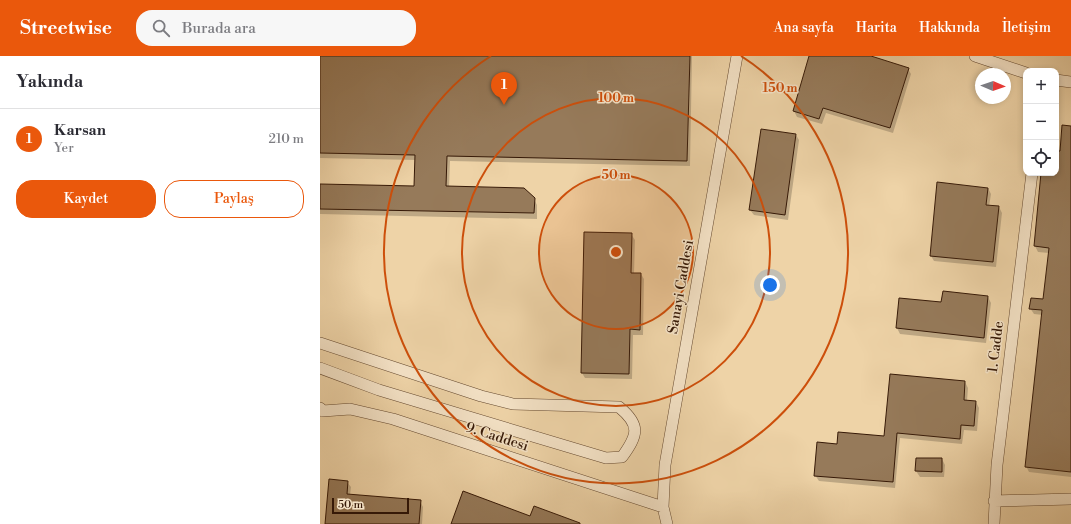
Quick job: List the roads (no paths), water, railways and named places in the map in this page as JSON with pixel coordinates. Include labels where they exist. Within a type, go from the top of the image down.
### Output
[{"type":"street","name":"Sanayi Caddesi","points":[[667,524],[664,507],[665,465],[736,56]]},
{"type":"street","points":[[975,56],[1023,72]]},
{"type":"street","points":[[1059,80],[1071,82]]},
{"type":"street","name":"1. Cadde","points":[[994,524],[994,501],[998,457],[1032,176]]},
{"type":"street","points":[[320,342],[480,396],[512,404],[619,407],[629,415],[636,429],[632,443],[622,457],[606,458],[379,390],[320,368]]},
{"type":"street","name":"9. Caddesi","points":[[321,411],[350,409],[393,419],[664,507]]},
{"type":"street","points":[[994,501],[1071,499]]},
{"type":"place","name":"Karsan","points":[[504,105]]}]
